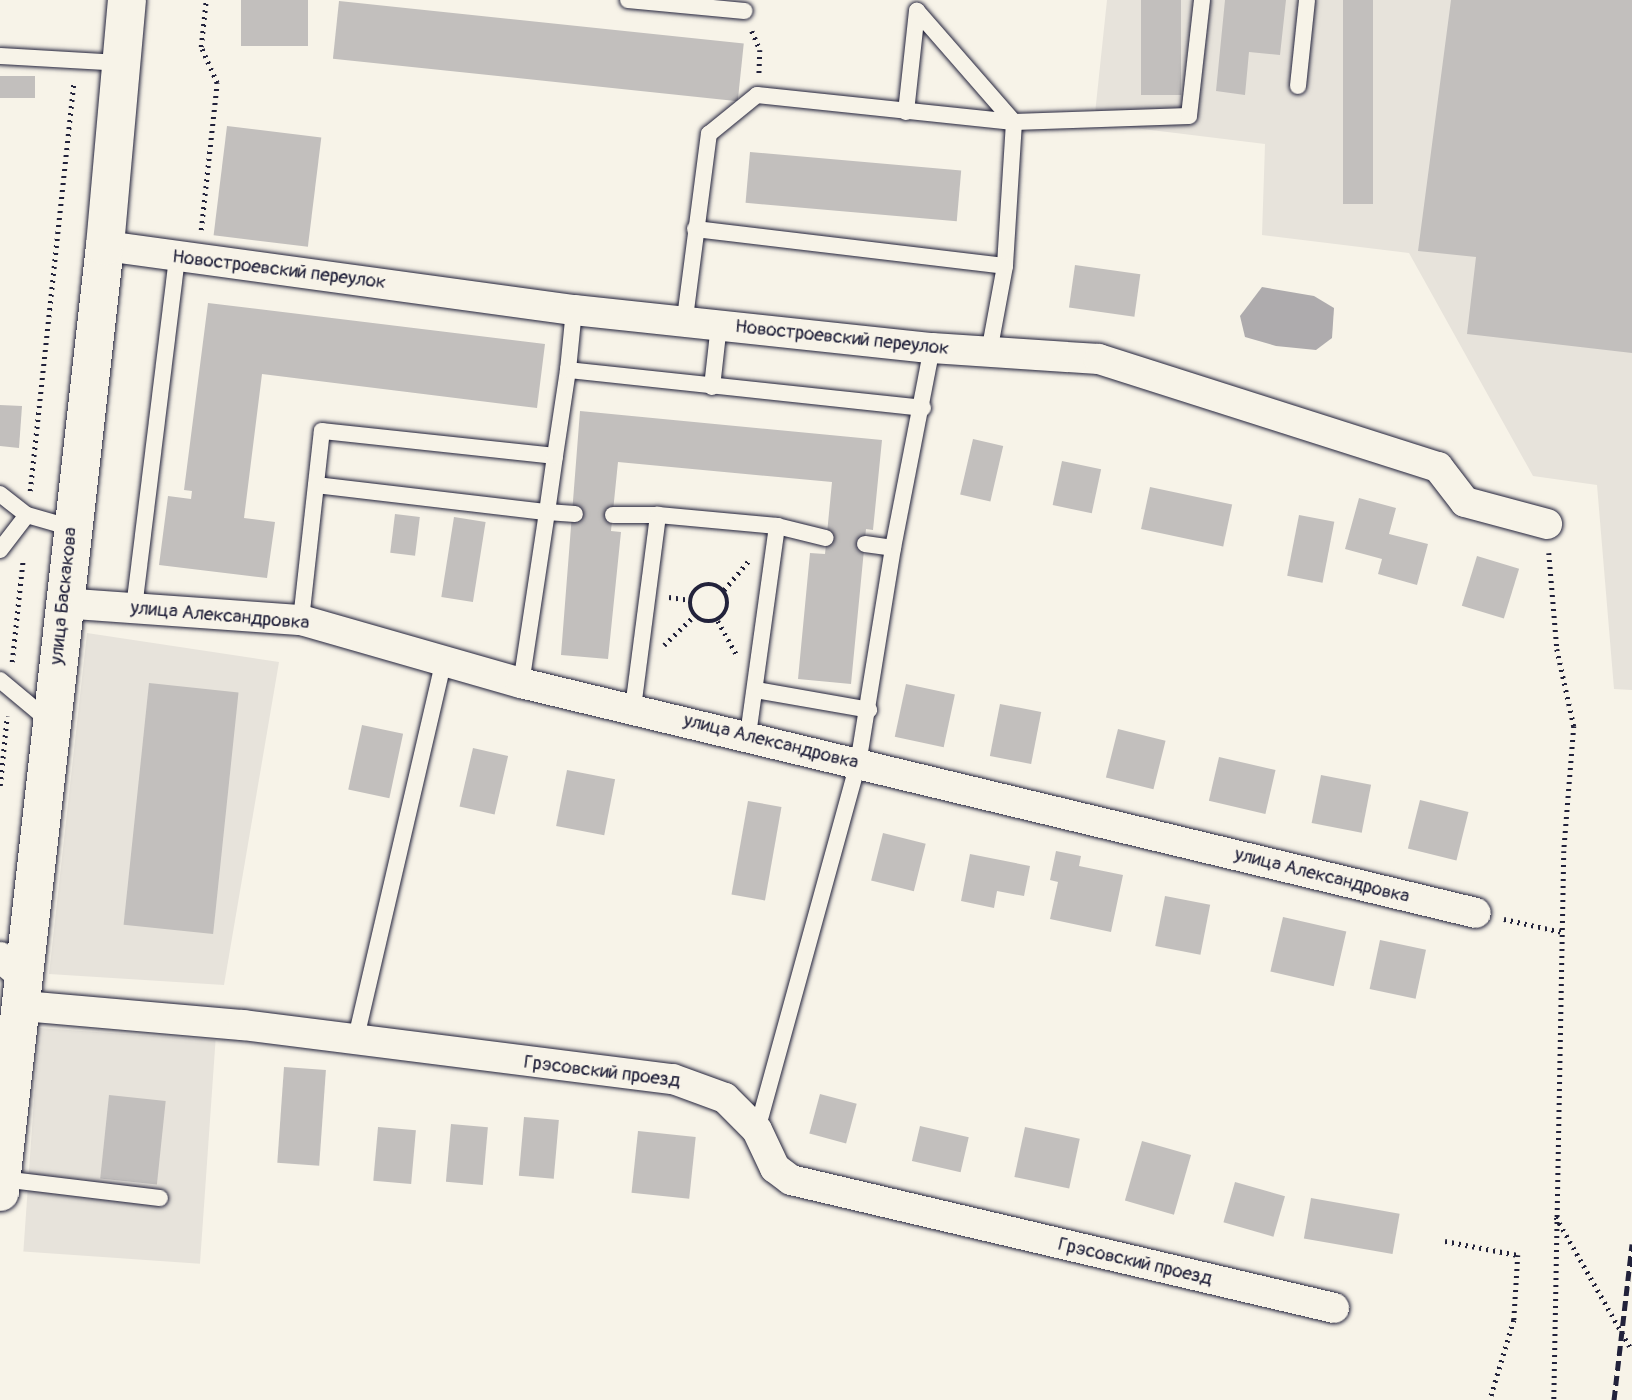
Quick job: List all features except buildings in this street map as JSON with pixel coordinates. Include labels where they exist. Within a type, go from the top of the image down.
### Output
[{"type":"street","name":"улица Баскакова","points":[[1,1186],[17,981],[51,722],[62,603],[105,246],[127,0]]},
{"type":"street","name":"Новостроевский переулок","points":[[105,246],[575,310],[685,318],[719,325],[932,348],[1099,359],[1438,467],[1465,502],[1547,524]]},
{"type":"street","name":"улица Александровка","points":[[62,603],[301,620],[521,682],[748,734],[858,764],[1476,913]]},
{"type":"street","name":"Грэсовский проезд","points":[[17,981],[243,1026],[355,1042],[673,1079],[725,1098],[757,1130],[775,1168],[791,1180],[1334,1308]]},
{"type":"lane","points":[[628,0],[744,11]]},
{"type":"lane","points":[[685,318],[709,134],[757,95],[1014,122],[1189,116],[1202,0]]},
{"type":"lane","points":[[1298,86],[1307,0]]},
{"type":"lane","points":[[906,112],[917,11],[1014,122],[1005,266],[989,352]]},
{"type":"lane","points":[[0,56],[120,63]]},
{"type":"lane","points":[[695,229],[1005,266]]},
{"type":"lane","points":[[134,608],[187,258]]},
{"type":"lane","points":[[521,682],[575,310]]},
{"type":"lane","points":[[712,387],[719,325]]},
{"type":"lane","points":[[757,1130],[858,764],[869,710],[893,548],[923,408],[932,348]]},
{"type":"lane","points":[[568,370],[923,408]]},
{"type":"lane","points":[[301,620],[323,432],[555,456]]},
{"type":"lane","points":[[316,485],[575,514]]},
{"type":"lane","points":[[0,494],[27,515],[72,528]]},
{"type":"lane","points":[[0,550],[27,515]]},
{"type":"lane","points":[[613,515],[658,515],[777,526],[826,538]]},
{"type":"lane","points":[[633,708],[658,515]]},
{"type":"lane","points":[[748,734],[777,526]]},
{"type":"lane","points":[[864,544],[893,548]]},
{"type":"lane","points":[[355,1042],[444,661]]},
{"type":"lane","points":[[3,682],[51,722]]},
{"type":"lane","points":[[756,691],[869,710]]},
{"type":"lane","points":[[1,1186],[160,1198]]},
{"type":"path","points":[[187,258],[217,83],[201,47],[206,0]]},
{"type":"path","points":[[744,11],[760,50],[757,95]]},
{"type":"path","points":[[0,786],[3,682],[27,515],[76,60]]},
{"type":"path","points":[[1547,524],[1557,649],[1574,726],[1562,932],[1555,1216],[1554,1400]]},
{"type":"path","points":[[717,585],[724,590],[729,607],[718,621],[710,623],[694,616],[690,600],[700,586],[717,585]]},
{"type":"path","points":[[1476,913],[1562,932]]},
{"type":"path","points":[[1555,1216],[1632,1350]]},
{"type":"path","points":[[1445,1241],[1518,1255],[1514,1320],[1490,1400]]},
{"type":"shaded area","points":[[1107,0],[1632,0],[1632,690],[1614,689],[1597,485],[1533,476],[1409,253],[1262,235],[1265,144],[1094,123]]},
{"type":"shaded area","points":[[1262,287],[1314,296],[1334,308],[1332,338],[1316,350],[1276,346],[1245,337],[1240,316]]},
{"type":"shaded area","points":[[87,633],[279,662],[224,985],[49,974]]},
{"type":"shaded area","points":[[39,1028],[216,1040],[200,1264],[23,1251]]},
{"type":"railway","points":[[1614,1400],[1632,1244]]}]
